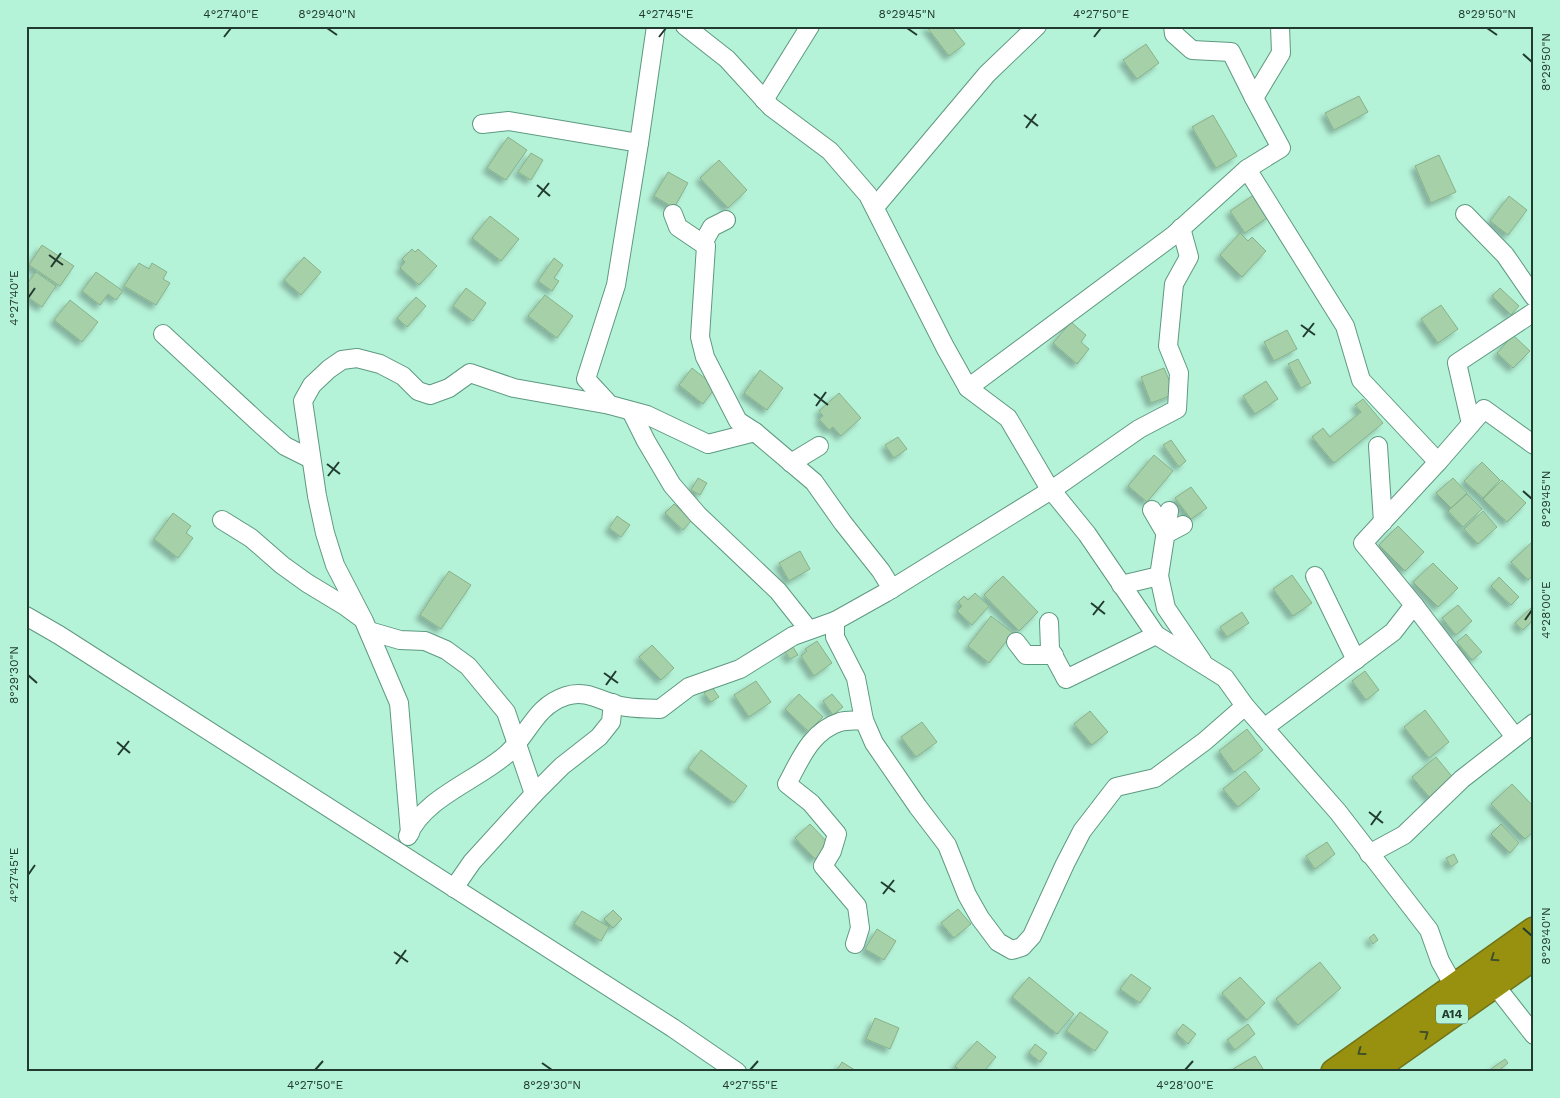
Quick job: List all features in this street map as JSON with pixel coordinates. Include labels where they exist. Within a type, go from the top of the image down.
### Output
[{"type":"highway","points":[[1334,1072],[1534,930]]},
{"type":"highway","name":"A14","points":[[1371,1072],[1534,957]]},
{"type":"street","points":[[610,405],[586,379],[616,284],[640,143],[656,26]]},
{"type":"street","points":[[685,26],[727,59],[771,108],[830,151],[868,195],[945,347],[968,388],[1008,418],[1051,490],[1087,534],[1156,636],[1225,678],[1245,706],[1338,812],[1429,930],[1440,961],[1454,986]]},
{"type":"street","points":[[764,100],[810,26]]},
{"type":"street","points":[[875,207],[987,74],[1038,26]]},
{"type":"street","points":[[968,388],[1181,228],[1247,170],[1281,148],[1230,52],[1192,50],[1174,34],[1173,26]]},
{"type":"street","points":[[1254,98],[1281,53],[1280,26]]},
{"type":"street","points":[[482,124],[510,121],[640,143]]},
{"type":"street","points":[[1247,170],[1345,326],[1361,380],[1438,462]]},
{"type":"street","points":[[673,214],[678,228],[706,246],[700,337],[705,357],[738,421],[755,432],[814,482],[881,571],[892,589]]},
{"type":"street","points":[[1465,214],[1505,255],[1534,297]]},
{"type":"street","points":[[703,243],[712,227],[726,220]]},
{"type":"street","points":[[401,854],[410,833],[424,814],[446,794],[481,773],[508,753],[543,708],[567,696],[587,693],[622,706],[660,709],[689,687],[740,669],[792,636],[835,621],[892,589],[1051,490],[1139,429],[1177,409],[1179,373],[1168,346],[1174,284],[1189,257],[1181,228]]},
{"type":"street","points":[[1471,424],[1452,355],[1534,312]]},
{"type":"street","points":[[163,334],[285,446],[311,459]]},
{"type":"street","points":[[410,833],[399,703],[367,626],[335,565],[316,496],[302,401],[312,385],[342,360],[357,358],[380,364],[403,376],[418,391],[430,395],[449,388],[470,373],[514,388],[610,405],[647,415],[708,444],[755,432]]},
{"type":"street","points":[[1515,737],[1364,543],[1484,409],[1532,439]]},
{"type":"street","points":[[631,411],[672,485],[698,515],[778,591],[809,630]]},
{"type":"street","points":[[791,463],[819,446]]},
{"type":"street","points":[[1378,446],[1383,522]]},
{"type":"street","points":[[1152,510],[1166,534]]},
{"type":"street","points":[[1169,512],[1159,576],[1166,608],[1206,666]]},
{"type":"street","points":[[222,520],[251,538],[282,565],[345,606],[367,626],[400,640],[424,641],[446,650],[468,666],[506,712],[534,794]]},
{"type":"street","points":[[1166,534],[1182,525]]},
{"type":"street","points":[[1121,585],[1159,576]]},
{"type":"street","points":[[1315,576],[1356,660]]},
{"type":"street","points":[[1264,728],[1393,632],[1414,605]]},
{"type":"street","points":[[26,616],[59,635],[673,1028],[737,1072]]},
{"type":"street","points":[[835,621],[835,636],[856,678],[864,720],[880,751],[918,807],[947,845],[967,895],[980,918],[998,942],[1012,950],[1022,948],[1032,936],[1060,872],[1082,831],[1116,787],[1155,778],[1205,741],[1245,706]]},
{"type":"street","points":[[1049,622],[1050,649],[1066,679],[1156,636]]},
{"type":"street","points":[[1016,642],[1026,654],[1054,656]]},
{"type":"street","points":[[454,888],[472,862],[534,794],[562,766],[599,737],[611,722],[613,703]]},
{"type":"street","points":[[855,944],[860,928],[857,906],[823,866],[832,851],[837,834],[811,803],[788,784],[807,746],[824,731],[841,722],[864,720]]},
{"type":"street","points":[[1369,854],[1404,835],[1462,779],[1534,723]]},
{"type":"street","points":[[1494,984],[1534,1034]]},
{"type":"building","points":[[926,26],[951,26],[965,44],[949,56]]},
{"type":"building","points":[[1146,44],[1159,63],[1137,79],[1123,60]]},
{"type":"building","points":[[1359,96],[1368,112],[1334,130],[1325,113]]},
{"type":"building","points":[[1213,115],[1237,156],[1216,168],[1192,127]]},
{"type":"building","points":[[508,137],[527,150],[506,180],[487,168]]},
{"type":"building","points":[[531,153],[543,160],[531,180],[518,172]]},
{"type":"building","points":[[1439,155],[1456,192],[1431,203],[1415,166]]},
{"type":"building","points":[[719,160],[747,190],[728,208],[700,178]]},
{"type":"building","points":[[668,172],[688,183],[674,208],[654,196]]},
{"type":"building","points":[[1255,194],[1270,216],[1245,233],[1230,211]]},
{"type":"building","points":[[1509,196],[1527,210],[1508,235],[1490,221]]},
{"type":"building","points":[[490,216],[519,239],[501,261],[472,238]]},
{"type":"building","points":[[1240,233],[1248,241],[1252,237],[1266,251],[1242,277],[1220,255]]},
{"type":"building","points":[[42,245],[74,266],[60,286],[29,265]]},
{"type":"building","points":[[412,249],[415,252],[418,249],[437,266],[419,285],[400,268],[405,262],[402,259]]},
{"type":"building","points":[[304,257],[321,272],[301,295],[284,280]]},
{"type":"building","points":[[554,258],[563,265],[554,278],[559,281],[552,291],[538,281]]},
{"type":"building","points":[[139,263],[149,269],[152,263],[167,272],[163,279],[170,283],[156,305],[124,286]]},
{"type":"building","points":[[36,272],[56,286],[42,307],[26,296],[26,285]]},
{"type":"building","points":[[96,272],[123,291],[116,300],[108,294],[100,305],[82,291]]},
{"type":"building","points":[[466,288],[486,303],[473,321],[453,306]]},
{"type":"building","points":[[1500,288],[1519,306],[1511,315],[1492,296]]},
{"type":"building","points":[[545,295],[573,316],[557,338],[528,316]]},
{"type":"building","points":[[416,297],[426,306],[407,327],[397,318]]},
{"type":"building","points":[[70,300],[98,322],[82,342],[54,320]]},
{"type":"building","points":[[1441,305],[1458,329],[1438,343],[1421,319]]},
{"type":"building","points":[[1071,322],[1086,335],[1081,342],[1089,349],[1077,364],[1053,343]]},
{"type":"building","points":[[1287,330],[1297,349],[1274,361],[1264,342]]},
{"type":"building","points":[[1513,335],[1530,351],[1513,368],[1497,353]]},
{"type":"building","points":[[1298,359],[1311,383],[1301,388],[1288,364]]},
{"type":"building","points":[[692,368],[716,387],[703,404],[679,385]]},
{"type":"building","points":[[1164,368],[1175,394],[1151,403],[1141,377]]},
{"type":"building","points":[[760,370],[783,388],[767,410],[744,393]]},
{"type":"building","points":[[1266,381],[1278,399],[1255,414],[1243,396]]},
{"type":"building","points":[[839,393],[861,418],[841,436],[833,427],[829,430],[819,419],[823,416],[819,411]]},
{"type":"building","points":[[1363,399],[1383,423],[1334,463],[1312,437],[1323,428],[1330,437],[1361,412],[1355,405]]},
{"type":"building","points":[[898,437],[907,449],[894,458],[885,445]]},
{"type":"building","points":[[1171,440],[1186,461],[1179,467],[1163,445]]},
{"type":"building","points":[[1154,455],[1173,471],[1147,502],[1128,486]]},
{"type":"building","points":[[1482,462],[1500,480],[1483,498],[1464,481]]},
{"type":"building","points":[[698,478],[707,483],[700,495],[691,490]]},
{"type":"building","points":[[1453,478],[1467,493],[1451,508],[1436,493]]},
{"type":"building","points":[[1502,480],[1526,503],[1507,522],[1483,499]]},
{"type":"building","points":[[1191,487],[1207,508],[1191,519],[1175,498]]},
{"type":"building","points":[[1467,494],[1482,509],[1463,527],[1448,511]]},
{"type":"building","points":[[674,504],[692,520],[683,530],[665,513]]},
{"type":"building","points":[[1483,511],[1497,527],[1478,544],[1464,529]]},
{"type":"building","points":[[173,513],[191,526],[186,533],[193,538],[178,558],[154,539]]},
{"type":"building","points":[[617,516],[630,525],[621,537],[609,528]]},
{"type":"building","points":[[1398,526],[1424,552],[1405,571],[1379,545]]},
{"type":"building","points":[[1533,541],[1534,574],[1528,580],[1511,562]]},
{"type":"building","points":[[800,551],[810,569],[789,581],[779,563]]},
{"type":"building","points":[[1433,563],[1458,588],[1438,607],[1413,582]]},
{"type":"building","points":[[449,571],[471,585],[441,629],[420,615]]},
{"type":"building","points":[[1292,575],[1312,603],[1293,616],[1273,589]]},
{"type":"building","points":[[1003,576],[1038,612],[1019,631],[984,595]]},
{"type":"building","points":[[1499,577],[1519,597],[1511,605],[1491,586]]},
{"type":"building","points":[[975,593],[989,606],[972,625],[957,611],[962,606],[958,602],[964,596],[968,600]]},
{"type":"building","points":[[1458,605],[1472,621],[1456,635],[1442,618]]},
{"type":"building","points":[[1533,606],[1534,619],[1523,630],[1515,623]]},
{"type":"building","points":[[1242,612],[1249,623],[1227,637],[1220,627]]},
{"type":"building","points":[[991,616],[1013,633],[989,663],[968,646]]},
{"type":"building","points":[[1466,634],[1482,652],[1472,660],[1457,642]]},
{"type":"building","points":[[817,641],[832,663],[814,676],[801,656],[807,651],[805,649]]},
{"type":"building","points":[[652,645],[674,668],[661,680],[639,657]]},
{"type":"building","points":[[793,647],[798,655],[790,659],[785,652]]},
{"type":"building","points":[[1365,671],[1379,690],[1366,700],[1352,681]]},
{"type":"building","points":[[756,681],[771,702],[749,717],[734,695]]},
{"type":"building","points":[[712,687],[719,697],[711,702],[704,693]]},
{"type":"building","points":[[799,694],[823,717],[809,732],[785,709]]},
{"type":"building","points":[[832,694],[843,707],[833,715],[823,701]]},
{"type":"building","points":[[1425,710],[1449,742],[1429,758],[1404,727]]},
{"type":"building","points":[[1090,711],[1108,732],[1092,745],[1074,724]]},
{"type":"building","points":[[922,722],[937,742],[916,757],[901,737]]},
{"type":"building","points":[[1247,729],[1263,750],[1234,772],[1219,751]]},
{"type":"building","points":[[701,750],[747,786],[734,803],[688,768]]},
{"type":"building","points":[[1436,757],[1454,779],[1430,798],[1412,777]]},
{"type":"building","points":[[1245,771],[1260,789],[1238,807],[1223,789]]},
{"type":"building","points":[[1512,784],[1534,807],[1534,831],[1525,839],[1491,804]]},
{"type":"building","points":[[810,824],[830,845],[815,859],[795,838]]},
{"type":"building","points":[[1501,824],[1519,843],[1510,853],[1491,834]]},
{"type":"building","points":[[1327,842],[1335,854],[1315,869],[1306,856]]},
{"type":"building","points":[[1454,854],[1458,862],[1451,867],[1446,858]]},
{"type":"building","points":[[958,909],[971,924],[954,938],[941,923]]},
{"type":"building","points":[[613,910],[622,919],[613,928],[604,919]]},
{"type":"building","points":[[582,911],[609,927],[601,941],[574,924]]},
{"type":"building","points":[[877,929],[896,941],[884,960],[865,949]]},
{"type":"building","points":[[1374,934],[1378,940],[1373,944],[1369,938]]},
{"type":"building","points":[[1320,962],[1341,988],[1298,1025],[1276,999]]},
{"type":"building","points":[[1131,974],[1151,988],[1140,1003],[1120,989]]},
{"type":"building","points":[[1029,977],[1074,1014],[1057,1034],[1012,997]]},
{"type":"building","points":[[1240,977],[1265,1003],[1247,1020],[1222,993]]},
{"type":"building","points":[[1080,1012],[1108,1032],[1095,1051],[1066,1031]]},
{"type":"building","points":[[875,1018],[899,1028],[890,1049],[866,1039]]},
{"type":"building","points":[[1183,1024],[1196,1034],[1188,1044],[1176,1033]]},
{"type":"building","points":[[1248,1024],[1255,1034],[1235,1050],[1227,1040]]},
{"type":"building","points":[[977,1041],[996,1057],[983,1072],[962,1072],[955,1066]]},
{"type":"building","points":[[1035,1044],[1047,1053],[1040,1062],[1029,1053]]},
{"type":"building","points":[[1255,1056],[1265,1072],[1235,1072],[1233,1069]]},
{"type":"building","points":[[1505,1059],[1508,1063],[1497,1072],[1493,1072],[1491,1069]]},
{"type":"building","points":[[842,1062],[858,1072],[836,1072]]}]
